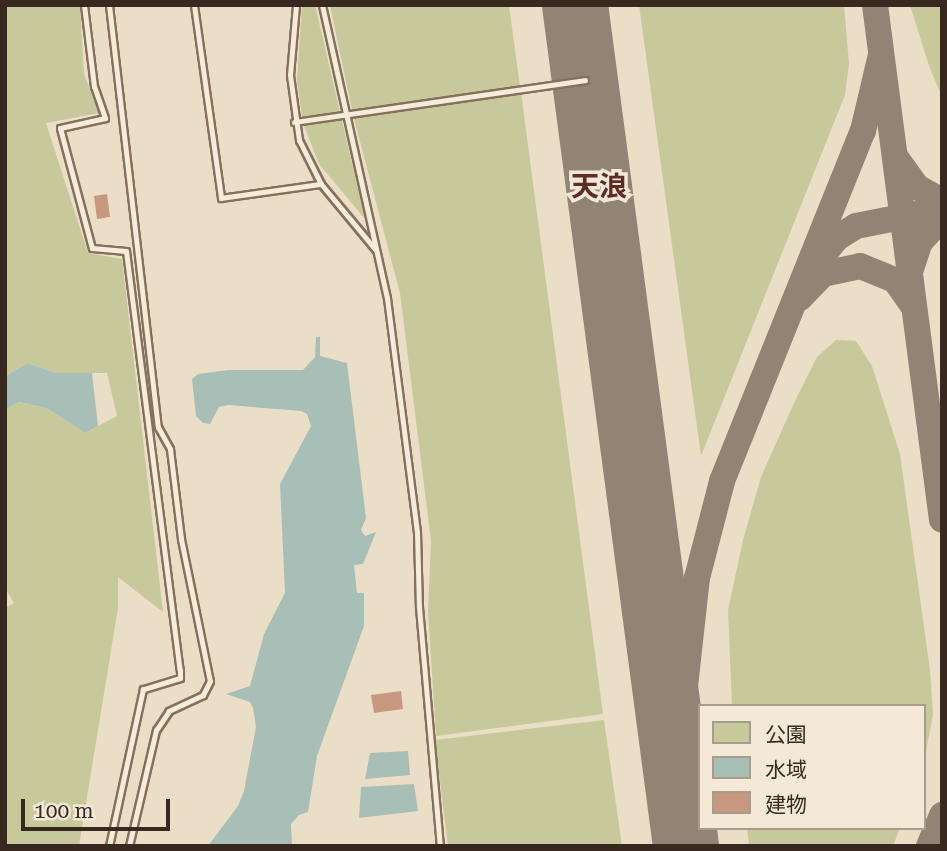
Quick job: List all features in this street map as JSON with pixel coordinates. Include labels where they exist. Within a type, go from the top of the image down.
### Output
[{"type":"lane","points":[[84,5],[94,86],[105,118],[60,128],[92,248],[126,251],[180,670],[180,678],[144,689],[109,846]]},
{"type":"lane","points":[[109,5],[158,427],[170,449],[181,539],[210,681],[203,695],[169,711],[156,730],[129,846]]},
{"type":"lane","points":[[194,5],[221,198],[321,184]]},
{"type":"lane","points":[[296,5],[290,75],[294,122],[321,184],[377,253]]},
{"type":"lane","points":[[322,5],[377,253],[417,532],[419,607],[440,846]]},
{"type":"lane","points":[[294,122],[585,79]]},
{"type":"green space","points":[[5,5],[80,5],[84,74],[99,113],[46,123],[88,253],[122,259],[163,612],[118,577],[118,608],[79,846],[5,846],[5,608],[14,603],[5,588],[5,410],[19,402],[46,408],[85,433],[117,416],[107,373],[55,373],[28,363],[5,376]]},
{"type":"green space","points":[[302,5],[315,5],[365,219],[319,164],[303,123],[297,80]]},
{"type":"green space","points":[[330,5],[509,5],[520,87],[352,110]]},
{"type":"green space","points":[[639,5],[844,5],[849,64],[845,95],[701,456]]},
{"type":"green space","points":[[910,5],[942,5],[942,97],[929,66]]},
{"type":"green space","points":[[521,92],[603,714],[436,736],[428,611],[431,541],[400,293],[353,115]]},
{"type":"green space","points":[[836,340],[856,341],[872,366],[900,454],[930,670],[933,715],[926,752],[926,704],[732,704],[728,610],[743,540],[761,477],[817,357]]},
{"type":"green space","points":[[604,720],[622,846],[448,846],[435,740]]},
{"type":"green space","points":[[747,830],[899,830],[893,846],[749,846]]},
{"type":"water","points":[[316,337],[320,337],[320,356],[347,363],[366,518],[361,530],[365,536],[376,532],[363,564],[354,565],[357,593],[364,593],[364,626],[317,756],[308,812],[299,815],[291,824],[292,846],[208,846],[238,806],[244,791],[256,727],[253,708],[250,702],[226,694],[250,686],[264,634],[285,593],[280,484],[311,426],[307,414],[301,411],[228,405],[219,407],[210,424],[203,423],[196,416],[192,379],[198,374],[228,370],[303,370],[315,357]]},
{"type":"water","points":[[28,363],[55,373],[92,373],[98,426],[85,433],[46,408],[19,402],[5,410],[5,376]]},
{"type":"water","points":[[408,751],[410,775],[365,779],[370,753]]},
{"type":"water","points":[[414,784],[418,811],[359,818],[361,787]]},
{"type":"building","points":[[107,194],[110,217],[97,219],[94,196]]},
{"type":"building","points":[[401,691],[403,709],[374,713],[371,695]]},
{"type":"taxiway","points":[[875,5],[942,520]]},
{"type":"taxiway","points":[[676,768],[697,578],[722,481],[863,131],[881,55]]},
{"type":"taxiway","points":[[896,158],[917,187],[942,201]]},
{"type":"taxiway","points":[[819,260],[837,238],[856,226],[942,209]]},
{"type":"taxiway","points":[[911,269],[920,242],[942,218]]},
{"type":"taxiway","points":[[800,298],[823,274],[860,266],[895,280],[912,304]]},
{"type":"taxiway","points":[[929,846],[942,815]]},
{"type":"runway","points":[[575,5],[686,846]]},
{"type":"district","name":"天浪","points":[[599,187]]}]
